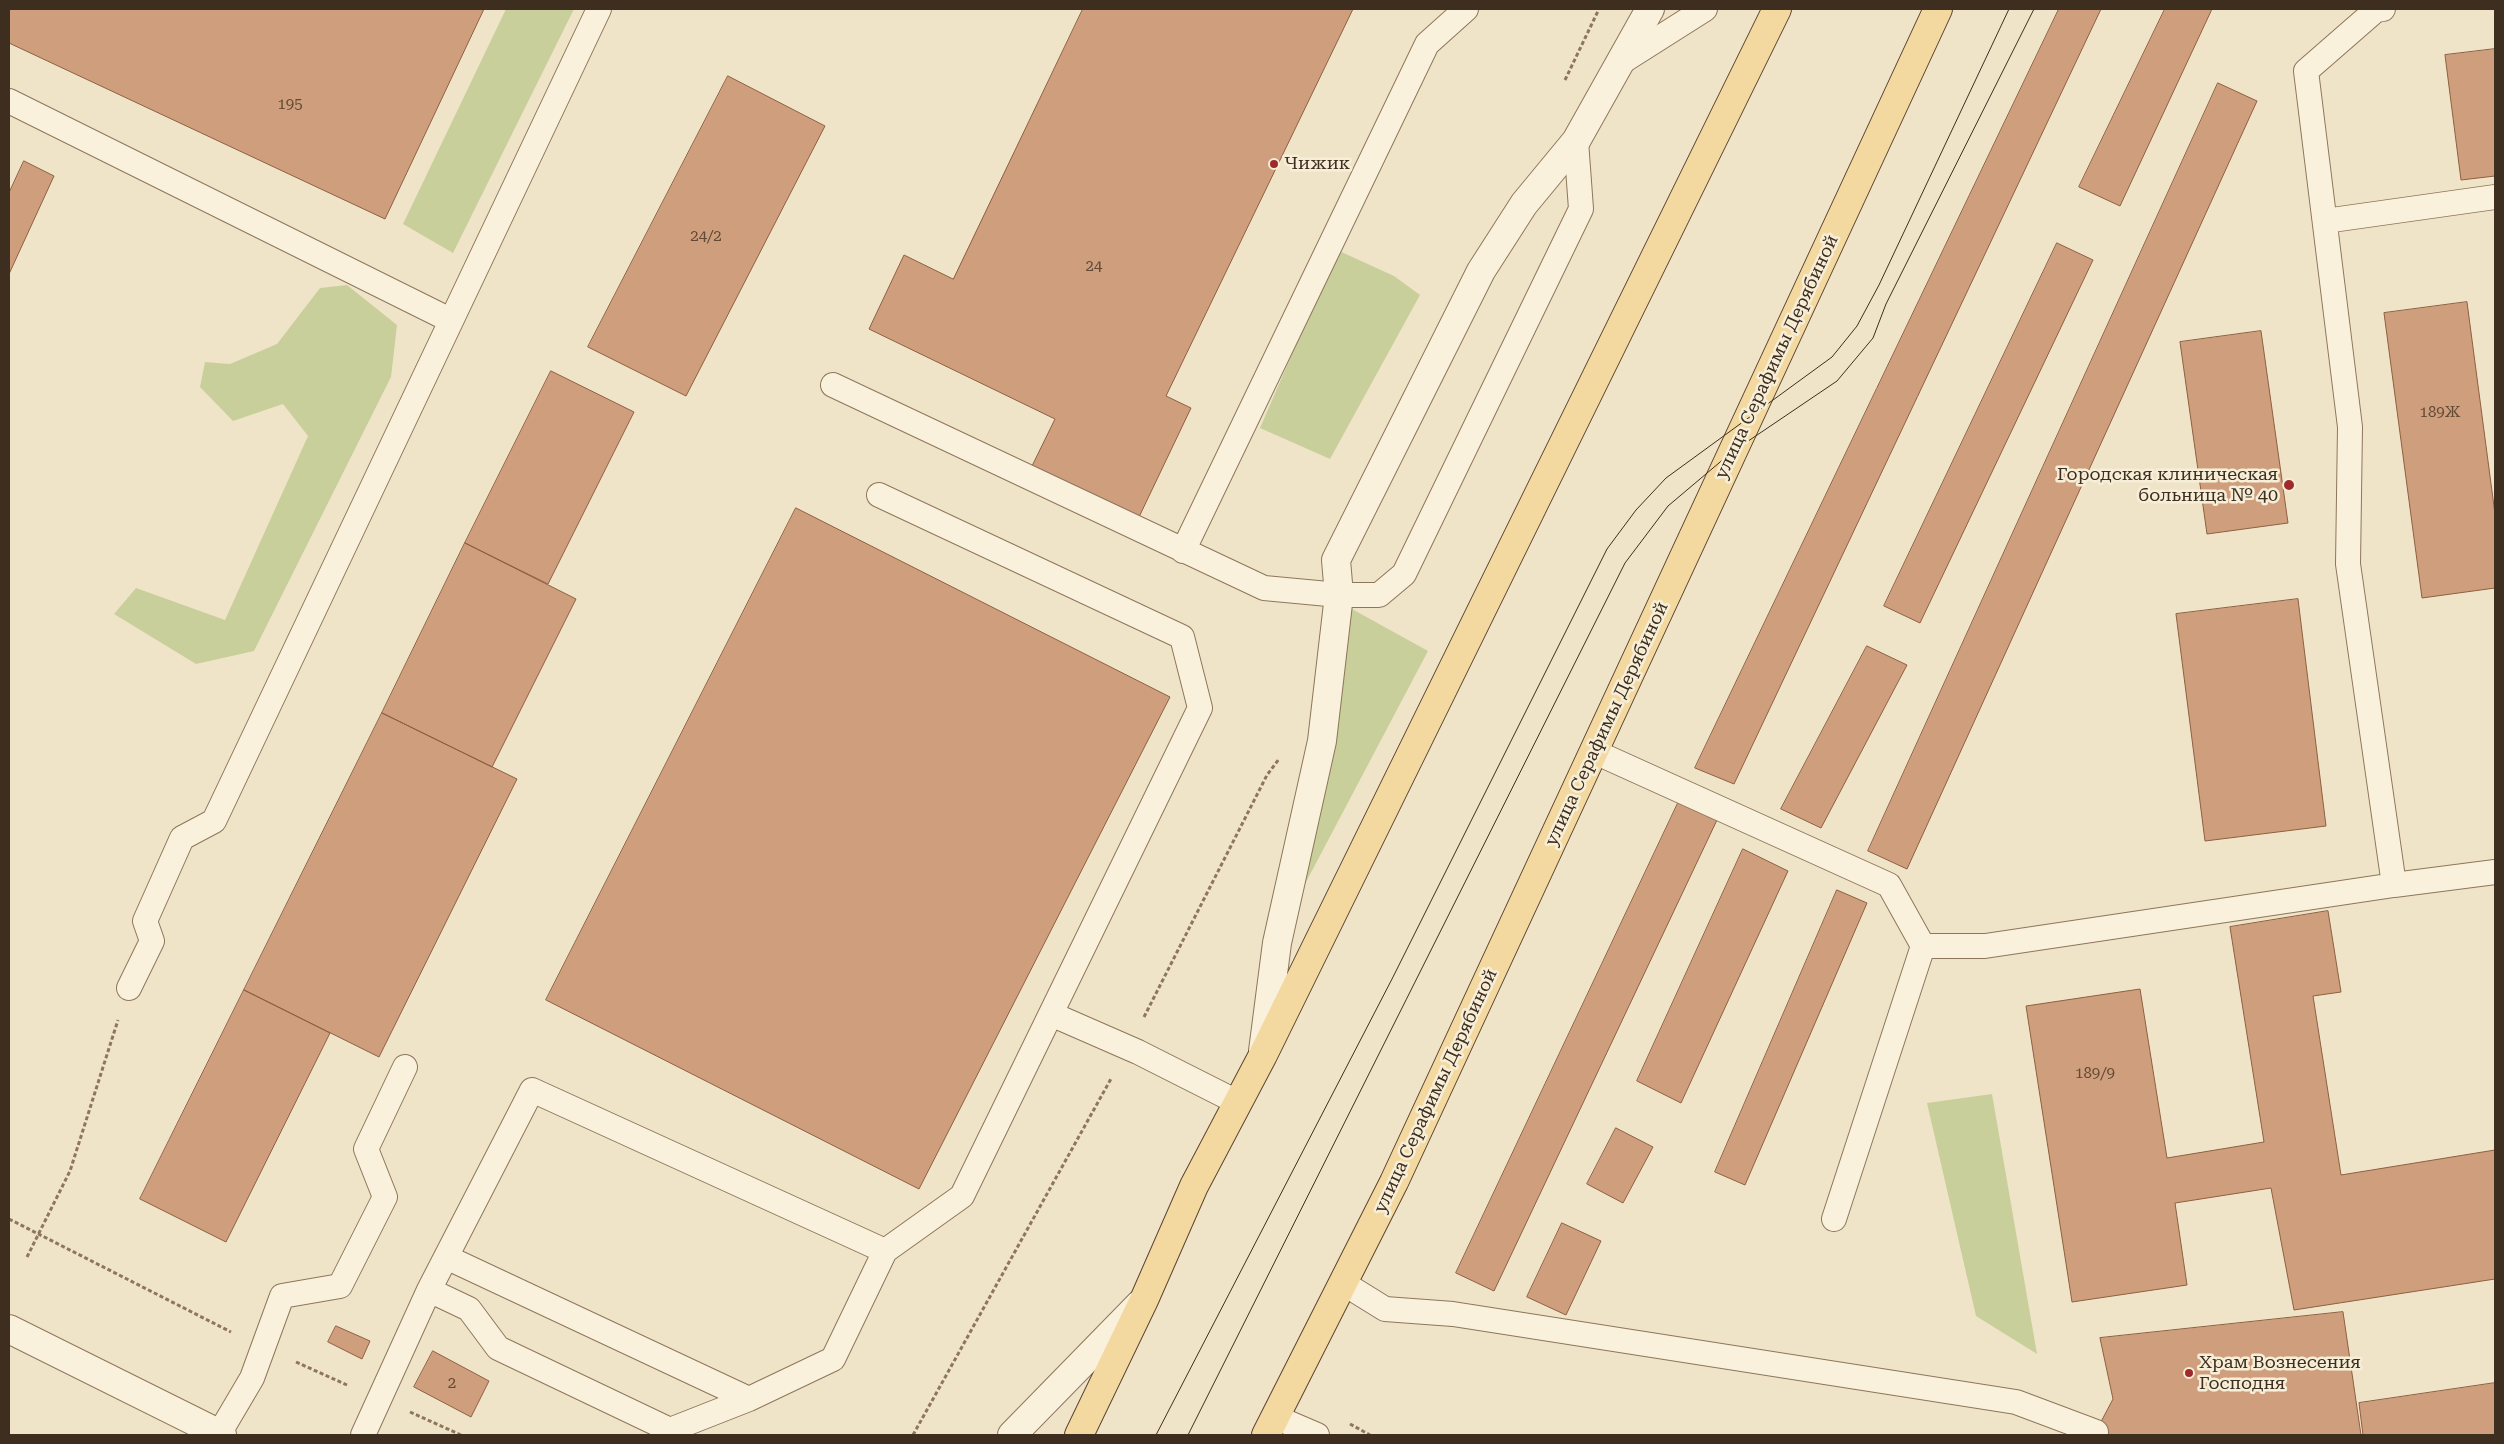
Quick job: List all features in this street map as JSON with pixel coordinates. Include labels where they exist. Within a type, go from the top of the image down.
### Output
[{"type":"main road","points":[[1079,1435],[1144,1300],[1194,1186],[1263,1055],[1777,9]]},
{"type":"main road","name":"улица Серафимы Дерябиной","points":[[1271,1426],[1394,1182],[1596,752],[1938,9]]},
{"type":"street","points":[[1263,1055],[1277,943],[1322,741],[1339,595],[1336,560],[1481,271],[1524,204],[1576,141],[1650,9]]},
{"type":"street","points":[[1012,1435],[1144,1300]]},
{"type":"street","points":[[9,1329],[220,1435]]},
{"type":"lane","points":[[129,988],[152,941],[145,921],[182,838],[214,821],[599,9]]},
{"type":"lane","points":[[1183,550],[1427,44],[1466,9]]},
{"type":"lane","points":[[1622,61],[1705,9]]},
{"type":"lane","points":[[2378,9],[2306,71],[2350,427],[2348,564],[2394,885]]},
{"type":"lane","points":[[9,101],[450,320]]},
{"type":"lane","points":[[833,385],[1264,588],[1339,595],[1379,595],[1404,574],[1581,209],[1576,141]]},
{"type":"lane","points":[[2325,221],[2495,197]]},
{"type":"lane","points":[[429,1290],[469,1310],[498,1348],[670,1430],[749,1399],[833,1359],[885,1251],[962,1196],[1200,708],[1182,637],[879,495]]},
{"type":"lane","points":[[1596,752],[1889,885],[1923,946],[1834,1219]]},
{"type":"lane","points":[[1923,946],[1985,946],[2394,885],[2495,872]]},
{"type":"lane","points":[[1051,1014],[1138,1052],[1237,1102]]},
{"type":"lane","points":[[220,1435],[252,1378],[282,1296],[340,1286],[385,1197],[366,1149],[405,1067]]},
{"type":"lane","points":[[362,1435],[429,1290],[532,1090],[885,1251]]},
{"type":"lane","points":[[446,1257],[749,1399]]},
{"type":"lane","points":[[1343,1283],[1385,1309],[1453,1314],[2016,1402],[2096,1432]]},
{"type":"lane","points":[[1271,1426],[1317,1435]]},
{"type":"path","points":[[28,1257],[70,1171],[129,988]]},
{"type":"green space","points":[[506,9],[574,9],[453,253],[403,224]]},
{"type":"green space","points":[[1337,250],[1394,276],[1420,295],[1330,459],[1260,428]]},
{"type":"green space","points":[[347,285],[397,325],[391,377],[254,651],[196,664],[114,614],[136,588],[225,620],[308,436],[283,404],[233,421],[200,387],[205,362],[230,364],[277,344],[320,288]]},
{"type":"green space","points":[[1352,609],[1428,651],[1305,884]]},
{"type":"green space","points":[[1992,1094],[2037,1354],[1976,1316],[1927,1103]]},
{"type":"building","points":[[9,9],[484,9],[385,219],[9,43]]},
{"type":"building","points":[[1083,9],[1353,9],[1166,396],[1191,408],[1139,517],[1032,466],[1055,419],[869,329],[904,255],[953,279]]},
{"type":"building","points":[[2059,9],[2101,9],[1734,784],[1695,768]]},
{"type":"building","points":[[2165,9],[2212,9],[2120,206],[2079,187]]},
{"type":"building","points":[[2495,49],[2495,176],[2461,180],[2445,55]]},
{"type":"building","points":[[728,76],[825,126],[686,396],[588,347]]},
{"type":"building","points":[[2218,83],[2257,101],[1907,869],[1868,851]]},
{"type":"building","points":[[24,161],[54,176],[9,274],[9,193]]},
{"type":"building","points":[[2057,243],[2093,260],[1920,623],[1884,606]]},
{"type":"building","points":[[2467,302],[2495,514],[2495,588],[2422,598],[2384,313]]},
{"type":"building","points":[[2261,331],[2288,523],[2207,534],[2180,342]]},
{"type":"building","points":[[551,371],[634,412],[548,584],[465,543]]},
{"type":"building","points":[[796,508],[1170,697],[919,1189],[546,1000]]},
{"type":"building","points":[[465,543],[576,599],[492,767],[382,713]]},
{"type":"building","points":[[2298,599],[2326,826],[2205,841],[2176,614]]},
{"type":"building","points":[[1867,646],[1907,665],[1821,828],[1781,809]]},
{"type":"building","points":[[382,713],[517,779],[379,1057],[244,990]]},
{"type":"building","points":[[1679,801],[1717,820],[1494,1291],[1456,1273]]},
{"type":"building","points":[[1743,849],[1788,871],[1681,1103],[1637,1081]]},
{"type":"building","points":[[1837,890],[1867,903],[1745,1185],[1715,1172]]},
{"type":"building","points":[[2328,911],[2341,992],[2313,996],[2341,1175],[2495,1150],[2495,1279],[2294,1310],[2271,1188],[2175,1203],[2187,1285],[2072,1302],[2026,1006],[2140,989],[2167,1158],[2264,1142],[2230,927]]},
{"type":"building","points":[[244,990],[330,1033],[226,1242],[140,1199]]},
{"type":"building","points":[[1616,1128],[1653,1147],[1623,1203],[1587,1184]]},
{"type":"building","points":[[1562,1223],[1601,1241],[1566,1315],[1527,1297]]},
{"type":"building","points":[[2343,1312],[2361,1435],[2094,1435],[2113,1399],[2100,1338]]},
{"type":"building","points":[[336,1326],[370,1341],[362,1359],[328,1342]]},
{"type":"building","points":[[433,1351],[489,1381],[471,1417],[414,1387]]},
{"type":"building","points":[[2495,1383],[2495,1435],[2363,1435],[2359,1403]]},
{"type":"tram line","points":[[1156,1435],[1392,979],[1607,549],[1636,510],[1666,478],[1832,357],[1857,326],[1879,285],[2009,9]]},
{"type":"tram line","points":[[1188,1435],[1625,563],[1668,506],[1732,452],[1837,381],[1873,338],[1886,304],[2034,9]]},
{"type":"place","name":"Чижик","points":[[1274,164]]},
{"type":"place","name":"Городская клиническая больница № 40","points":[[2289,485]]},
{"type":"place","name":"Храм Вознесения Господня","points":[[2189,1373]]}]
